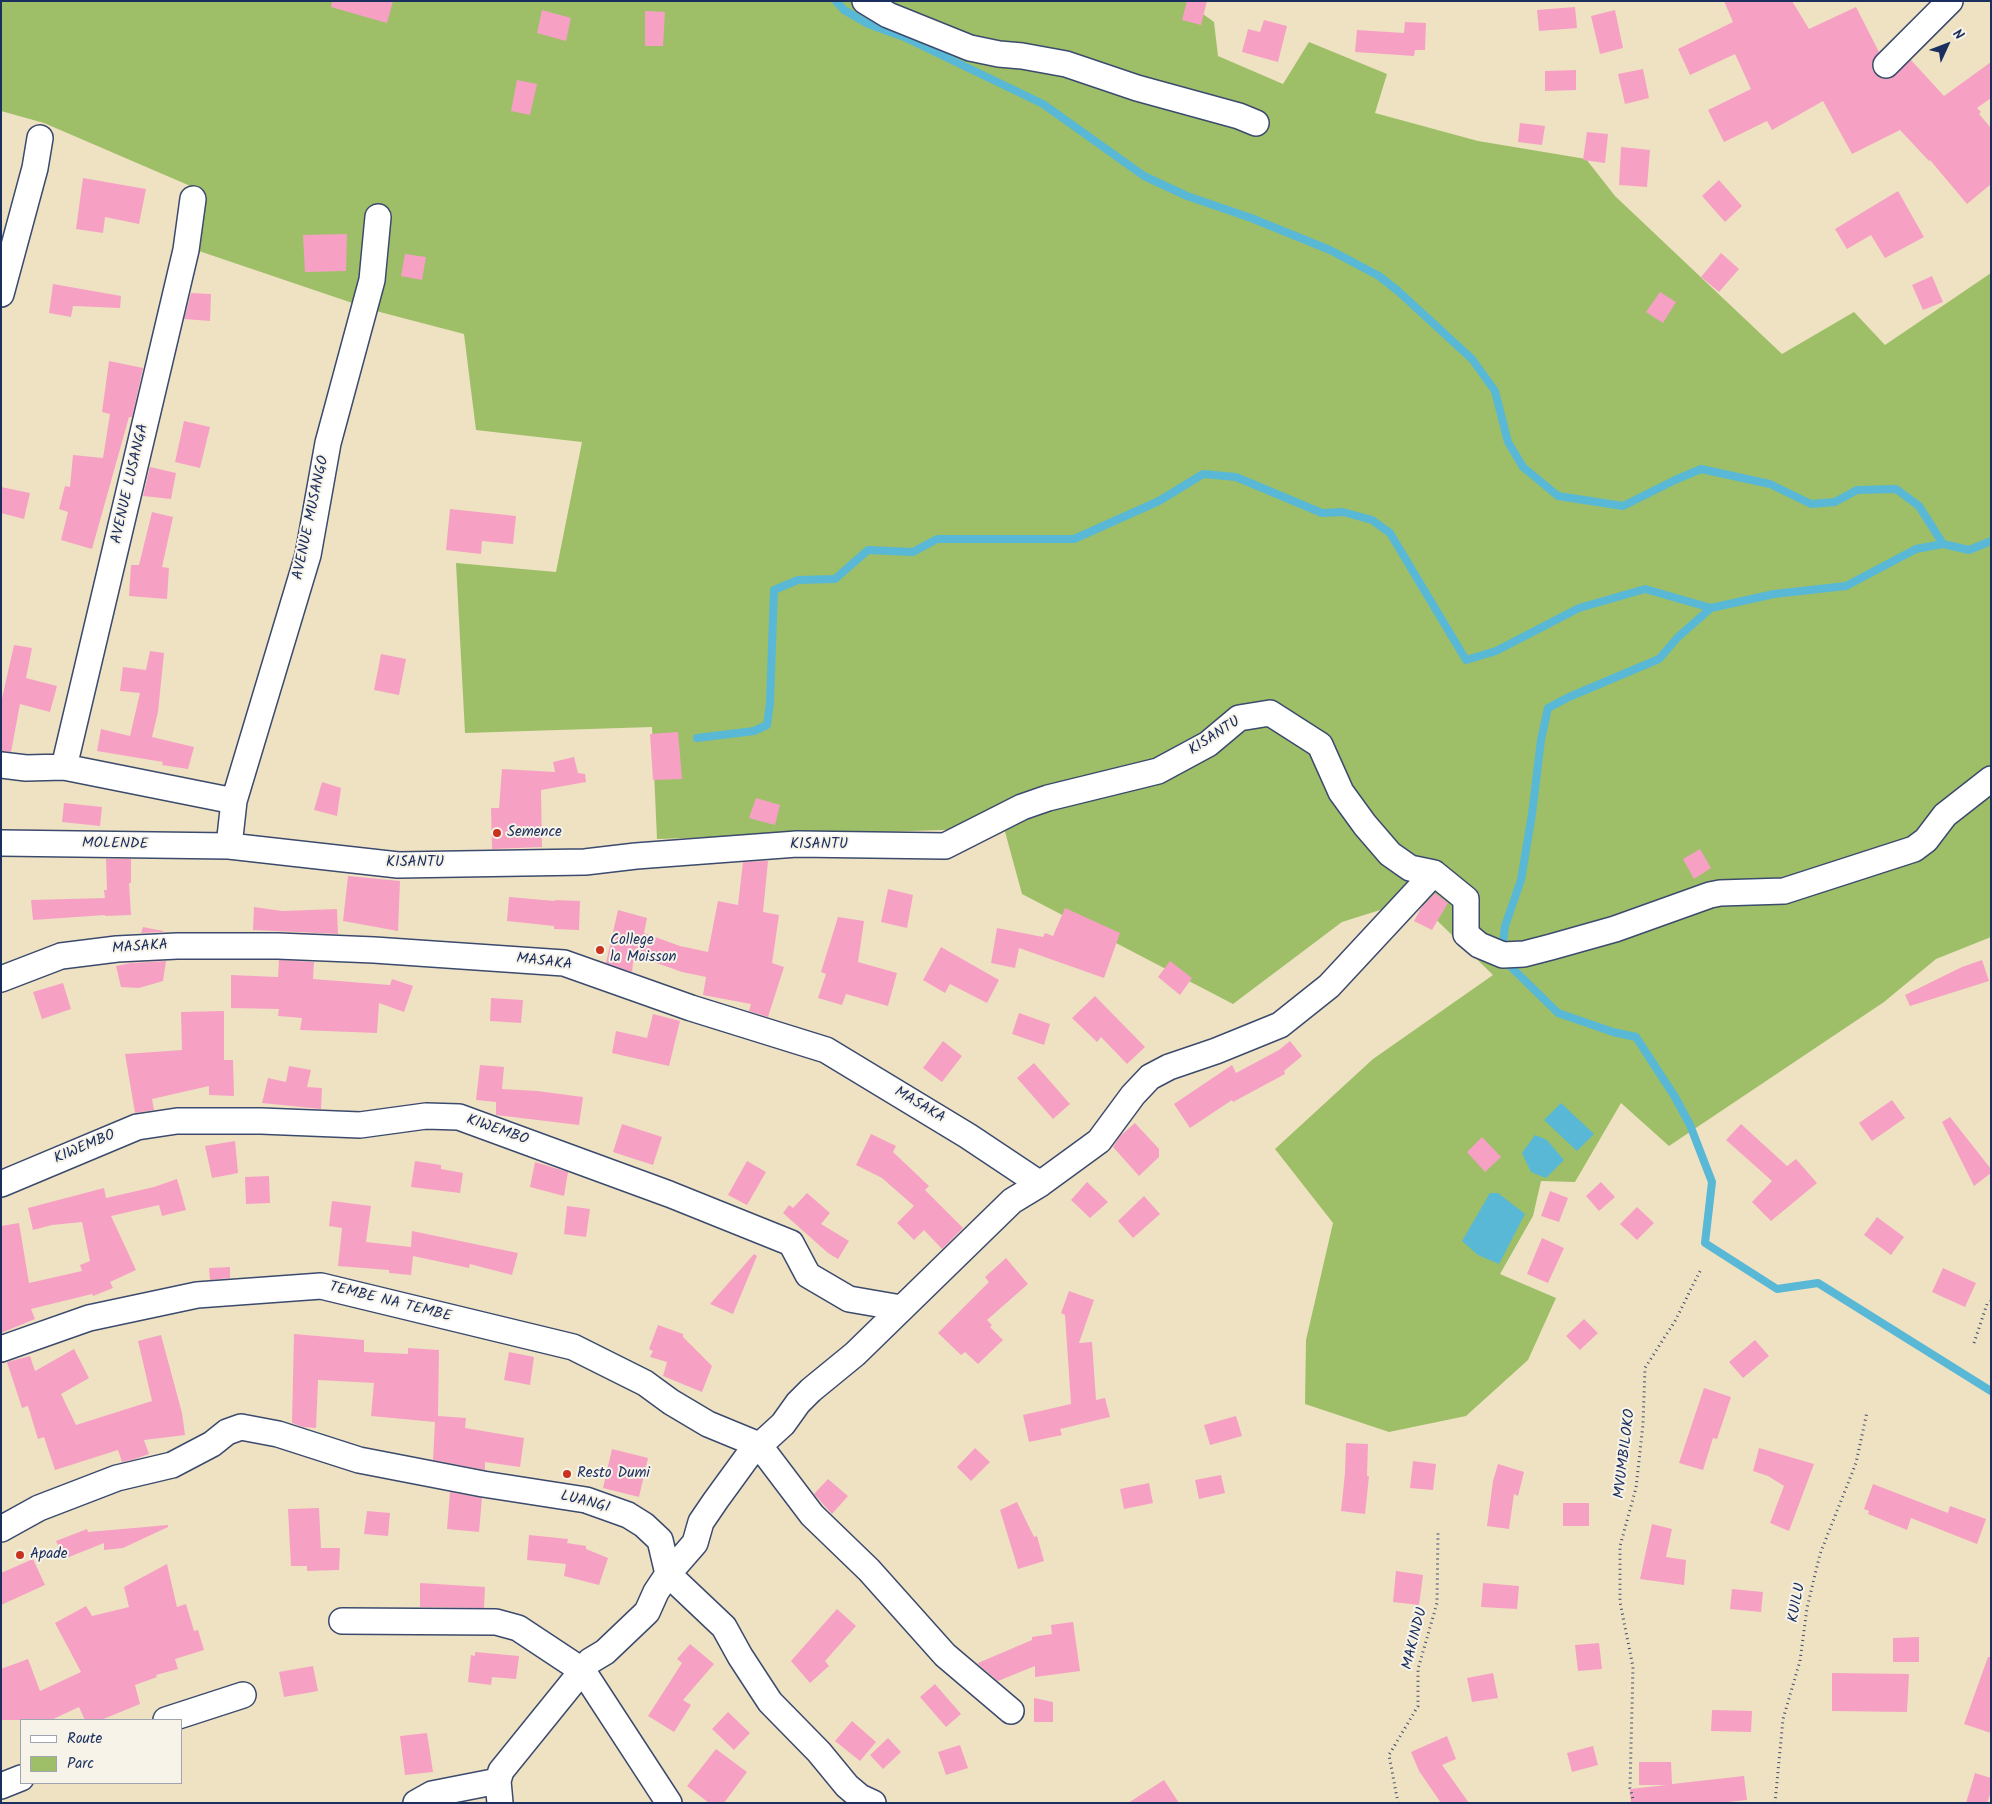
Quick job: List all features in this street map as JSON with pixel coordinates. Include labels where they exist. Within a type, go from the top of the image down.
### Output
[{"type":"street","points":[[865,1],[888,15],[970,48],[1066,64],[1137,88],[1239,116],[1256,123]]},
{"type":"street","points":[[1886,64],[1950,1]]},
{"type":"street","points":[[1,294],[35,168],[40,138]]},
{"type":"street","name":"AVENUE LUSANGA","points":[[64,767],[186,250],[193,199]]},
{"type":"street","name":"AVENUE MUSANGO","points":[[229,846],[234,801],[308,555],[328,443],[372,280],[378,217]]},
{"type":"street","name":"KISANTU","points":[[229,846],[398,865],[474,862],[585,862],[797,844],[944,846],[1022,807],[1048,798],[1158,771],[1208,744],[1239,718],[1270,713],[1320,744],[1341,792],[1365,825],[1390,854],[1410,868],[1434,873]]},
{"type":"street","points":[[1,765],[26,768],[64,767],[234,801]]},
{"type":"street","points":[[416,1803],[432,1794],[499,1792],[501,1771],[590,1661],[605,1652],[647,1612],[656,1592],[668,1574],[695,1543],[701,1522],[748,1456],[783,1424],[798,1402],[855,1354],[1012,1201],[1040,1184],[1099,1141],[1133,1094],[1150,1077],[1169,1067],[1216,1051],[1280,1025],[1329,986],[1434,873],[1466,899],[1466,934],[1479,945],[1503,955],[1524,954],[1615,929],[1710,895],[1784,891],[1914,848],[1926,840],[1945,814],[1991,779]]},
{"type":"street","name":"MOLENDE","points":[[1,843],[229,846]]},
{"type":"street","name":"MASAKA","points":[[1,980],[61,956],[117,949],[177,946],[278,946],[374,950],[564,963],[691,1008],[826,1050],[968,1136],[1040,1184]]},
{"type":"street","name":"KIWEMBO","points":[[1,1184],[137,1127],[177,1121],[261,1121],[360,1125],[426,1116],[459,1117],[660,1190],[791,1243],[808,1275],[849,1298],[901,1308]]},
{"type":"street","name":"TEMBE NA TEMBE","points":[[1,1349],[89,1318],[197,1295],[321,1286],[572,1348],[645,1383],[671,1402],[708,1424],[759,1444]]},
{"type":"street","name":"LUANGI","points":[[1,1529],[40,1508],[117,1478],[172,1465],[212,1444],[227,1432],[242,1427],[278,1434],[360,1460],[483,1484],[586,1500],[628,1515],[644,1525],[660,1540],[668,1574]]},
{"type":"street","points":[[759,1444],[812,1515],[869,1570],[945,1655],[1011,1711]]},
{"type":"street","points":[[668,1574],[724,1627],[740,1656],[770,1702],[819,1752],[847,1786],[860,1797],[873,1803]]},
{"type":"street","points":[[342,1621],[496,1622],[518,1628],[582,1671],[669,1803]]},
{"type":"street","points":[[169,1719],[243,1695]]},
{"type":"street","points":[[1,1786],[20,1778]]},
{"type":"path","name":"MVUMBILOKO","points":[[1634,1803],[1630,1780],[1633,1667],[1620,1602],[1620,1546],[1636,1488],[1643,1424],[1646,1368],[1675,1321],[1701,1269]]},
{"type":"path","points":[[1974,1343],[1987,1304],[1991,1301]]},
{"type":"path","name":"KUILU","points":[[1775,1803],[1783,1719],[1800,1661],[1807,1608],[1820,1554],[1856,1463],[1867,1412]]},
{"type":"path","name":"MAKINDU","points":[[1398,1803],[1389,1756],[1418,1706],[1418,1669],[1437,1603],[1438,1532]]},
{"type":"green space","points":[[1,1],[1185,1],[1214,22],[1218,56],[1283,84],[1309,42],[1387,74],[1375,113],[1478,141],[1586,159],[1615,196],[1782,354],[1854,312],[1885,345],[1991,273],[1991,937],[1936,959],[1884,1002],[1669,1146],[1621,1103],[1575,1182],[1541,1181],[1533,1216],[1500,1274],[1556,1298],[1528,1360],[1466,1416],[1389,1432],[1305,1404],[1306,1340],[1333,1223],[1275,1149],[1373,1059],[1493,975],[1415,899],[1342,922],[1233,1004],[1022,894],[1004,828],[657,839],[652,727],[465,733],[456,563],[556,572],[582,442],[476,430],[464,334],[376,311],[193,249],[202,191],[44,123],[1,111]]},
{"type":"water","points":[[1561,1103],[1594,1134],[1577,1151],[1544,1120]]},
{"type":"water","points":[[1535,1135],[1547,1140],[1564,1160],[1546,1178],[1531,1172],[1522,1153]]},
{"type":"water","points":[[1490,1193],[1498,1193],[1525,1214],[1499,1264],[1478,1255],[1462,1241]]},
{"type":"building","points":[[332,1],[393,1],[387,23],[331,7]]},
{"type":"building","points":[[1187,1],[1207,1],[1201,25],[1182,20]]},
{"type":"building","points":[[1724,1],[1792,1],[1809,29],[1856,7],[1879,52],[1872,62],[1872,69],[1876,75],[1882,79],[1890,79],[1911,60],[1944,96],[1991,62],[1991,98],[1977,108],[1981,112],[1979,114],[1991,128],[1991,184],[1967,204],[1930,160],[1900,130],[1852,154],[1823,101],[1772,130],[1767,121],[1724,142],[1708,110],[1751,89],[1735,54],[1690,75],[1678,49],[1733,22]]},
{"type":"building","points":[[1575,7],[1577,28],[1539,31],[1537,10]]},
{"type":"building","points":[[542,10],[571,18],[566,41],[537,33]]},
{"type":"building","points":[[1615,10],[1623,48],[1600,54],[1591,16]]},
{"type":"building","points":[[645,11],[665,12],[663,46],[645,46]]},
{"type":"building","points":[[1264,20],[1287,26],[1278,62],[1242,52],[1248,29],[1260,32]]},
{"type":"building","points":[[1405,22],[1426,23],[1425,50],[1415,50],[1414,56],[1355,52],[1357,30],[1404,33]]},
{"type":"building","points":[[1643,69],[1649,98],[1625,104],[1618,74]]},
{"type":"building","points":[[1576,70],[1576,90],[1545,91],[1545,71]]},
{"type":"building","points":[[517,80],[537,84],[530,115],[511,111]]},
{"type":"building","points":[[1520,123],[1545,126],[1542,145],[1518,142]]},
{"type":"building","points":[[1587,132],[1608,134],[1605,163],[1583,160]]},
{"type":"building","points":[[1621,147],[1650,150],[1647,187],[1619,185]]},
{"type":"building","points":[[83,178],[146,189],[139,224],[105,217],[103,233],[76,229]]},
{"type":"building","points":[[1719,180],[1742,206],[1725,222],[1702,196]]},
{"type":"building","points":[[1898,191],[1924,237],[1885,258],[1871,235],[1847,249],[1835,229]]},
{"type":"building","points":[[347,234],[346,271],[305,272],[303,235]]},
{"type":"building","points":[[1721,253],[1739,269],[1719,292],[1701,277]]},
{"type":"building","points":[[405,254],[426,257],[422,280],[401,276]]},
{"type":"building","points":[[1932,276],[1943,302],[1923,310],[1912,285]]},
{"type":"building","points":[[53,284],[121,296],[120,308],[73,306],[71,317],[49,313]]},
{"type":"building","points":[[1660,292],[1676,302],[1663,323],[1646,312]]},
{"type":"building","points":[[191,293],[211,294],[210,321],[184,319]]},
{"type":"building","points":[[109,361],[143,368],[132,417],[129,417],[92,549],[61,540],[68,512],[59,509],[65,486],[70,487],[73,455],[103,458],[110,414],[102,412]]},
{"type":"building","points":[[184,421],[210,427],[200,468],[175,462]]},
{"type":"building","points":[[150,467],[176,473],[171,499],[143,496]]},
{"type":"building","points":[[1,487],[30,493],[24,519],[1,513]]},
{"type":"building","points":[[450,509],[516,516],[513,544],[482,541],[481,554],[446,550]]},
{"type":"building","points":[[152,512],[173,517],[162,567],[169,568],[167,599],[129,596],[131,565],[139,565]]},
{"type":"building","points":[[14,645],[32,648],[26,678],[57,686],[50,712],[20,704],[11,752],[1,751],[1,703]]},
{"type":"building","points":[[150,651],[164,653],[158,712],[152,737],[194,747],[188,769],[162,765],[163,762],[97,751],[101,729],[130,736],[140,693],[120,691],[123,667],[146,670]]},
{"type":"building","points":[[381,654],[406,659],[399,695],[374,690]]},
{"type":"building","points":[[678,732],[682,779],[653,780],[650,734]]},
{"type":"building","points":[[574,757],[578,773],[585,774],[586,782],[541,790],[542,847],[492,849],[491,808],[499,808],[502,769],[555,772],[553,762]]},
{"type":"building","points":[[322,782],[341,788],[337,816],[314,810]]},
{"type":"building","points":[[756,798],[780,805],[775,825],[749,818]]},
{"type":"building","points":[[64,803],[102,807],[100,826],[62,822]]},
{"type":"building","points":[[1700,849],[1711,868],[1694,879],[1683,859]]},
{"type":"building","points":[[106,859],[131,859],[131,883],[129,883],[131,915],[33,920],[31,900],[105,898],[104,890],[107,890]]},
{"type":"building","points":[[768,861],[763,912],[779,915],[772,963],[784,967],[768,1017],[749,1011],[751,1004],[703,995],[706,977],[682,972],[634,955],[632,972],[606,963],[618,910],[647,918],[644,933],[680,946],[708,952],[718,901],[738,905],[743,862]]},
{"type":"building","points":[[348,876],[400,881],[398,931],[343,921]]},
{"type":"building","points":[[888,889],[913,895],[907,928],[881,922]]},
{"type":"building","points":[[1435,893],[1448,903],[1432,930],[1414,921],[1421,908]]},
{"type":"building","points":[[509,897],[580,901],[579,930],[554,929],[554,926],[507,921]]},
{"type":"building","points":[[254,907],[282,911],[337,909],[338,934],[253,930]]},
{"type":"building","points":[[1065,908],[1120,933],[1104,978],[1019,948],[1015,968],[991,963],[997,928],[1043,937],[1045,933],[1053,936]]},
{"type":"building","points":[[838,917],[864,921],[858,962],[897,973],[888,1006],[846,994],[842,1005],[818,998],[826,974],[821,972]]},
{"type":"building","points":[[143,927],[163,931],[163,932],[141,933]]},
{"type":"building","points":[[941,947],[999,980],[987,1003],[950,984],[945,993],[923,980]]},
{"type":"building","points":[[279,960],[314,962],[313,979],[390,985],[392,979],[413,986],[404,1012],[379,1003],[377,1033],[300,1030],[302,1018],[278,1016],[279,1009],[231,1008],[231,975],[278,977]]},
{"type":"building","points":[[1982,960],[1989,981],[1910,1006],[1905,995],[1962,967]]},
{"type":"building","points":[[166,961],[163,981],[139,988],[121,987],[116,966]]},
{"type":"building","points":[[1170,961],[1192,978],[1180,995],[1158,977]]},
{"type":"building","points":[[63,983],[71,1009],[42,1019],[33,992]]},
{"type":"building","points":[[1095,996],[1145,1047],[1127,1064],[1101,1037],[1097,1042],[1072,1018]]},
{"type":"building","points":[[491,998],[523,1000],[521,1023],[490,1021]]},
{"type":"building","points":[[224,1011],[224,1060],[233,1060],[234,1096],[209,1095],[209,1086],[152,1099],[154,1110],[135,1113],[125,1054],[182,1050],[181,1012]]},
{"type":"building","points":[[1019,1013],[1050,1024],[1044,1045],[1012,1034]]},
{"type":"building","points":[[653,1014],[680,1021],[669,1066],[612,1053],[616,1031],[647,1038]]},
{"type":"building","points":[[943,1041],[962,1056],[942,1082],[923,1068]]},
{"type":"building","points":[[1290,1041],[1302,1056],[1284,1071],[1285,1074],[1233,1102],[1232,1100],[1190,1128],[1174,1104],[1232,1065],[1236,1073],[1279,1050]]},
{"type":"building","points":[[1034,1063],[1070,1104],[1053,1119],[1017,1078]]},
{"type":"building","points":[[480,1065],[504,1067],[502,1089],[583,1097],[579,1125],[496,1115],[496,1102],[476,1100]]},
{"type":"building","points":[[289,1066],[311,1070],[307,1087],[322,1088],[321,1109],[262,1103],[268,1078],[286,1082]]},
{"type":"building","points":[[1892,1100],[1905,1118],[1872,1141],[1859,1123]]},
{"type":"building","points":[[1950,1117],[1991,1169],[1991,1173],[1974,1186],[1942,1122]]},
{"type":"building","points":[[1135,1123],[1159,1149],[1159,1157],[1139,1176],[1113,1147],[1120,1136]]},
{"type":"building","points":[[622,1124],[662,1137],[653,1165],[613,1152]]},
{"type":"building","points":[[1741,1124],[1787,1166],[1796,1159],[1817,1183],[1771,1221],[1752,1202],[1772,1181],[1726,1140]]},
{"type":"building","points":[[871,1134],[896,1146],[893,1152],[929,1186],[925,1190],[963,1228],[942,1249],[924,1230],[914,1240],[897,1223],[914,1206],[882,1178],[856,1165]]},
{"type":"building","points":[[1482,1137],[1501,1157],[1485,1172],[1467,1152]]},
{"type":"building","points":[[235,1141],[238,1173],[212,1178],[205,1146]]},
{"type":"building","points":[[415,1161],[441,1165],[441,1169],[463,1173],[460,1193],[411,1187]]},
{"type":"building","points":[[747,1161],[766,1172],[747,1205],[728,1195]]},
{"type":"building","points":[[535,1162],[568,1172],[564,1196],[530,1187]]},
{"type":"building","points":[[269,1176],[270,1203],[246,1204],[245,1177]]},
{"type":"building","points":[[177,1179],[186,1210],[162,1216],[159,1205],[111,1216],[136,1270],[110,1282],[113,1288],[93,1296],[92,1294],[31,1309],[35,1319],[1,1333],[1,1226],[19,1223],[29,1283],[82,1271],[80,1265],[90,1261],[82,1222],[52,1225],[33,1230],[28,1208],[104,1188],[106,1198],[154,1187]]},
{"type":"building","points":[[1087,1182],[1108,1202],[1090,1218],[1071,1200]]},
{"type":"building","points":[[1601,1182],[1615,1197],[1599,1211],[1586,1196]]},
{"type":"building","points":[[1550,1191],[1568,1198],[1559,1222],[1541,1216]]},
{"type":"building","points":[[807,1193],[830,1213],[821,1224],[849,1241],[838,1259],[828,1253],[783,1213],[789,1205],[793,1208]]},
{"type":"building","points":[[1144,1196],[1160,1214],[1133,1238],[1118,1221]]},
{"type":"building","points":[[332,1201],[371,1206],[366,1242],[411,1247],[412,1231],[518,1253],[512,1275],[470,1264],[469,1268],[413,1256],[411,1275],[389,1273],[389,1270],[338,1266],[342,1228],[329,1226]]},
{"type":"building","points":[[567,1206],[590,1209],[586,1237],[564,1234]]},
{"type":"building","points":[[1637,1207],[1654,1223],[1637,1240],[1620,1224]]},
{"type":"building","points":[[1877,1217],[1904,1237],[1891,1255],[1864,1235]]},
{"type":"building","points":[[1542,1238],[1564,1248],[1548,1283],[1527,1274]]},
{"type":"building","points":[[754,1254],[757,1256],[733,1314],[710,1304]]},
{"type":"building","points":[[1006,1258],[1028,1284],[987,1320],[992,1325],[990,1327],[1003,1340],[978,1364],[965,1352],[961,1355],[938,1333],[989,1282],[985,1277]]},
{"type":"building","points":[[230,1267],[230,1278],[210,1280],[209,1268]]},
{"type":"building","points":[[1943,1268],[1976,1283],[1965,1307],[1932,1292]]},
{"type":"building","points":[[1069,1291],[1094,1300],[1079,1343],[1092,1342],[1096,1400],[1105,1398],[1110,1417],[1060,1429],[1062,1435],[1029,1442],[1023,1415],[1071,1404],[1065,1315],[1061,1313]]},
{"type":"building","points":[[1584,1319],[1598,1333],[1580,1350],[1566,1336]]},
{"type":"building","points":[[658,1325],[683,1334],[683,1337],[712,1366],[702,1392],[663,1376],[667,1362],[650,1357],[653,1351],[649,1349]]},
{"type":"building","points":[[294,1334],[364,1340],[364,1352],[408,1354],[408,1348],[439,1350],[438,1416],[466,1418],[465,1428],[524,1438],[520,1467],[485,1462],[485,1470],[433,1460],[435,1422],[371,1416],[374,1383],[318,1380],[316,1428],[303,1427],[292,1423]]},
{"type":"building","points":[[161,1335],[182,1413],[185,1435],[144,1440],[149,1454],[132,1460],[122,1462],[118,1450],[55,1470],[44,1437],[38,1439],[28,1406],[22,1408],[7,1362],[30,1356],[35,1371],[74,1349],[89,1378],[61,1394],[76,1425],[152,1401],[138,1341]]},
{"type":"building","points":[[1755,1340],[1769,1356],[1743,1378],[1729,1362]]},
{"type":"building","points":[[509,1352],[534,1357],[530,1385],[504,1380]]},
{"type":"building","points":[[1704,1388],[1731,1397],[1717,1439],[1713,1438],[1703,1470],[1679,1463]]},
{"type":"building","points":[[1236,1416],[1242,1436],[1210,1445],[1204,1425]]},
{"type":"building","points":[[1346,1443],[1368,1444],[1367,1476],[1369,1476],[1365,1514],[1341,1511]]},
{"type":"building","points":[[975,1448],[990,1462],[971,1481],[957,1467]]},
{"type":"building","points":[[1759,1448],[1814,1464],[1789,1531],[1770,1523],[1784,1486],[1768,1476],[1753,1471]]},
{"type":"building","points":[[612,1449],[648,1458],[639,1497],[603,1488]]},
{"type":"building","points":[[1413,1461],[1436,1464],[1433,1490],[1410,1488]]},
{"type":"building","points":[[1498,1464],[1524,1472],[1518,1496],[1514,1494],[1509,1529],[1487,1526],[1493,1481]]},
{"type":"building","points":[[1221,1475],[1225,1493],[1199,1499],[1195,1480]]},
{"type":"building","points":[[828,1479],[848,1496],[832,1514],[814,1494]]},
{"type":"building","points":[[1149,1483],[1153,1503],[1124,1509],[1120,1489]]},
{"type":"building","points":[[1873,1484],[1948,1513],[1950,1506],[1986,1519],[1977,1544],[1911,1518],[1907,1530],[1868,1514],[1869,1511],[1864,1509]]},
{"type":"building","points":[[450,1492],[482,1498],[479,1532],[447,1529]]},
{"type":"building","points":[[1017,1502],[1034,1537],[1037,1536],[1044,1561],[1018,1569],[1000,1510]]},
{"type":"building","points":[[1563,1503],[1589,1503],[1589,1526],[1563,1526]]},
{"type":"building","points":[[319,1508],[321,1548],[340,1548],[339,1570],[307,1571],[307,1566],[291,1566],[288,1509]]},
{"type":"building","points":[[367,1511],[390,1513],[388,1536],[364,1534]]},
{"type":"building","points":[[1652,1524],[1672,1529],[1666,1557],[1686,1560],[1684,1585],[1640,1579]]},
{"type":"building","points":[[168,1525],[168,1527],[123,1548],[104,1550],[104,1543],[64,1559],[56,1541],[87,1529],[88,1532]]},
{"type":"building","points":[[529,1535],[568,1539],[567,1543],[586,1546],[586,1549],[608,1558],[599,1585],[564,1576],[566,1564],[527,1560]]},
{"type":"building","points":[[33,1559],[45,1585],[1,1605],[1,1573]]},
{"type":"building","points":[[167,1564],[177,1607],[186,1604],[194,1631],[198,1630],[204,1650],[175,1659],[178,1669],[156,1675],[157,1677],[135,1685],[140,1704],[103,1719],[85,1719],[79,1707],[53,1719],[1,1720],[1,1669],[28,1659],[40,1691],[81,1672],[55,1623],[86,1606],[92,1616],[129,1607],[124,1587]]},
{"type":"building","points":[[1396,1571],[1423,1575],[1419,1605],[1393,1602]]},
{"type":"building","points":[[420,1583],[485,1587],[484,1608],[420,1607]]},
{"type":"building","points":[[1483,1583],[1519,1586],[1517,1609],[1481,1607]]},
{"type":"building","points":[[1732,1589],[1763,1592],[1761,1612],[1730,1609]]},
{"type":"building","points":[[837,1609],[856,1626],[825,1661],[829,1666],[810,1683],[791,1661]]},
{"type":"building","points":[[1073,1622],[1080,1671],[1035,1677],[1035,1666],[998,1681],[978,1663],[1032,1640],[1032,1637],[1052,1634],[1051,1625]]},
{"type":"building","points":[[1919,1637],[1919,1662],[1893,1662],[1893,1638]]},
{"type":"building","points":[[1599,1643],[1602,1669],[1578,1671],[1575,1645]]},
{"type":"building","points":[[690,1644],[714,1664],[683,1700],[691,1705],[674,1732],[648,1716],[682,1663],[677,1659]]},
{"type":"building","points":[[475,1652],[519,1656],[516,1679],[492,1677],[491,1685],[468,1682],[471,1655],[475,1656]]},
{"type":"building","points":[[1988,1657],[1991,1657],[1991,1733],[1964,1724]]},
{"type":"building","points":[[313,1666],[318,1691],[284,1697],[279,1672]]},
{"type":"building","points":[[1493,1673],[1498,1698],[1472,1702],[1467,1678]]},
{"type":"building","points":[[1832,1673],[1909,1674],[1907,1712],[1832,1711]]},
{"type":"building","points":[[935,1684],[961,1714],[946,1727],[920,1697]]},
{"type":"building","points":[[1034,1698],[1053,1702],[1053,1722],[1034,1722]]},
{"type":"building","points":[[1712,1710],[1752,1711],[1751,1732],[1711,1731]]},
{"type":"building","points":[[728,1712],[750,1733],[734,1750],[712,1729]]},
{"type":"building","points":[[852,1721],[876,1742],[860,1761],[835,1741]]},
{"type":"building","points":[[427,1733],[433,1772],[405,1775],[400,1736]]},
{"type":"building","points":[[1447,1736],[1456,1759],[1442,1765],[1469,1803],[1441,1803],[1419,1771],[1411,1752]]},
{"type":"building","points":[[888,1738],[901,1752],[883,1769],[870,1755]]},
{"type":"building","points":[[960,1745],[968,1768],[946,1775],[938,1752]]},
{"type":"building","points":[[1593,1746],[1598,1765],[1572,1772],[1567,1753]]},
{"type":"building","points":[[716,1749],[747,1772],[724,1803],[709,1803],[687,1786]]},
{"type":"building","points":[[1639,1762],[1671,1762],[1672,1784],[1744,1776],[1747,1800],[1719,1803],[1631,1803],[1630,1789],[1667,1785],[1639,1785]]},
{"type":"building","points":[[1975,1773],[1991,1778],[1991,1792],[1987,1803],[1966,1803]]},
{"type":"building","points":[[1164,1780],[1179,1803],[1128,1803]]},
{"type":"waterway","points":[[836,1],[844,10],[868,24],[904,37],[1043,104],[1144,176],[1187,196],[1251,218],[1330,250],[1379,276],[1472,359],[1495,391],[1508,442],[1523,467],[1558,496],[1623,506],[1701,469],[1770,484],[1811,504],[1835,502],[1857,490],[1896,489],[1919,506],[1943,544],[1969,550],[1991,541]]},
{"type":"waterway","points":[[697,738],[754,731],[767,725],[770,703],[774,590],[798,580],[835,579],[868,550],[913,552],[937,539],[1074,539],[1159,501],[1203,474],[1236,477],[1322,513],[1343,512],[1372,520],[1390,533],[1466,660],[1496,651],[1579,608],[1645,589],[1711,608],[1774,594],[1846,586],[1916,549],[1943,544]]},
{"type":"waterway","points":[[1711,608],[1678,637],[1659,659],[1569,697],[1548,708],[1541,740],[1532,814],[1521,880],[1505,926],[1503,944],[1508,964],[1558,1013],[1613,1032],[1636,1037],[1675,1097],[1690,1125],[1712,1182],[1705,1243],[1777,1289],[1818,1283],[1991,1391]]},
{"type":"place","name":"Semence","points":[[497,833]]},
{"type":"place","name":"College la Moisson","points":[[600,950]]},
{"type":"place","name":"Resto Dumi","points":[[567,1474]]},
{"type":"place","name":"Apade","points":[[20,1555]]}]
